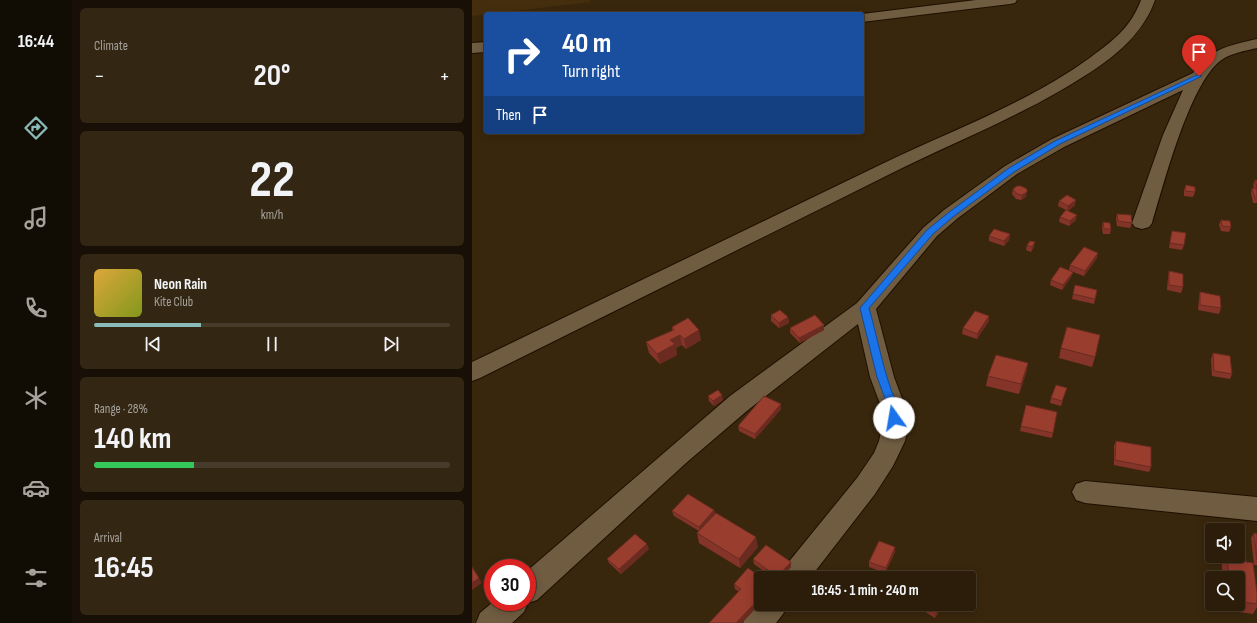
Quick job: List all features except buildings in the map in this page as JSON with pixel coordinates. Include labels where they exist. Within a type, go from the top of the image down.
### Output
[{"type":"street","points":[[864,18],[1010,0]]},
{"type":"street","points":[[472,372],[898,163],[1009,112],[1060,84],[1096,61],[1126,37],[1142,16],[1148,0]]},
{"type":"street","points":[[1142,223],[1160,167],[1185,102],[1199,76],[1213,59],[1228,51],[1257,43]]},
{"type":"street","points":[[472,48],[484,47]]},
{"type":"street","points":[[536,582],[677,456],[739,403],[865,308],[930,232],[951,214],[1011,170],[1058,143],[1199,76]]},
{"type":"street","points":[[799,571],[866,486],[884,459],[892,441],[895,427],[894,409],[882,377],[865,308]]},
{"type":"street","points":[[1085,492],[1257,508]]},
{"type":"street","points":[[491,623],[504,611]]},
{"type":"street","points":[[758,623],[767,611]]},
{"type":"shaded area","points":[[472,0],[590,0],[591,2],[506,12],[484,12],[484,15],[472,16]]},
{"type":"route","points":[[894,418],[894,409],[882,377],[865,308],[930,232],[951,214],[1011,170],[1058,143],[1199,76]]}]
